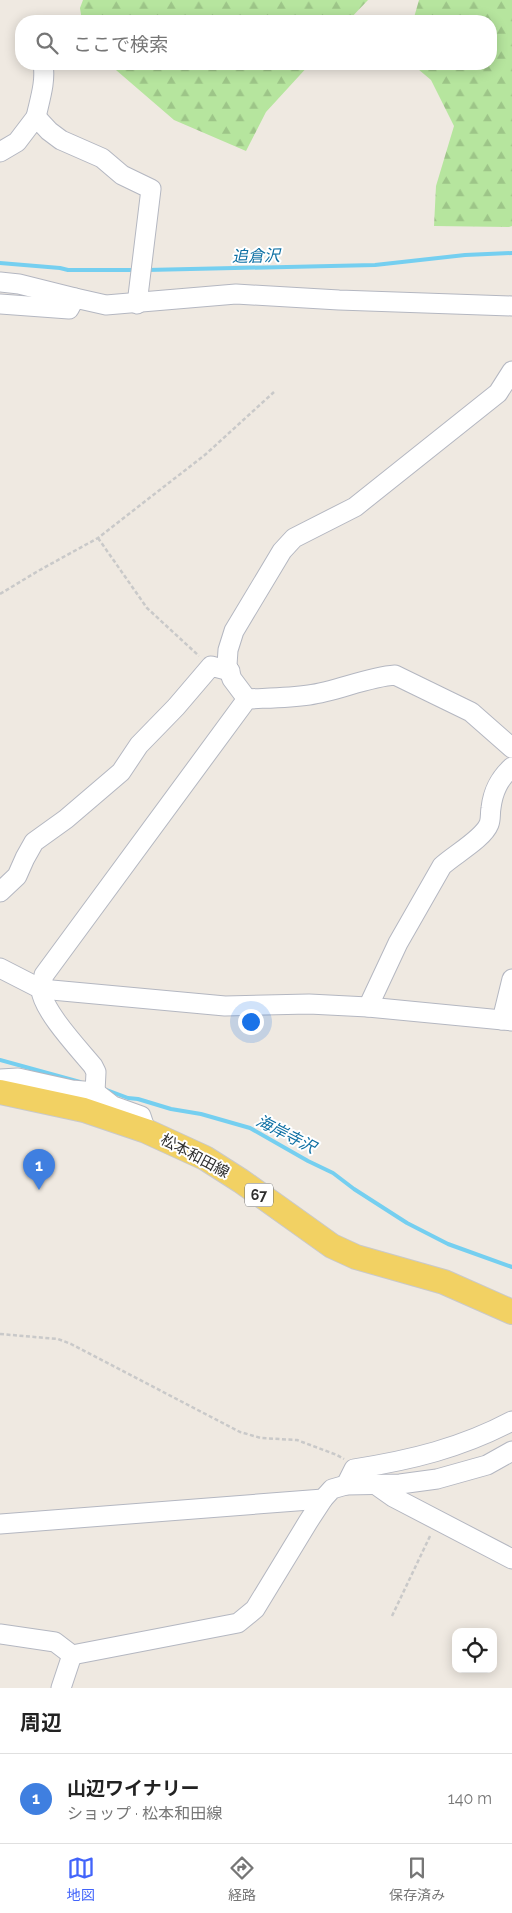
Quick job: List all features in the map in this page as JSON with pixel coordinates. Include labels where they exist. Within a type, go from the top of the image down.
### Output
[{"type":"main road","name":"松本和田線","points":[[0,1092],[84,1110],[146,1131],[205,1158],[241,1181],[332,1246],[356,1257],[444,1282],[512,1312]]},
{"type":"street","points":[[0,152],[17,142],[36,117],[43,89],[44,70]]},
{"type":"street","points":[[36,117],[49,131],[61,140],[102,158],[122,175],[151,189],[137,304]]},
{"type":"street","points":[[0,282],[19,284],[106,305],[137,304],[236,294],[339,300],[512,306]]},
{"type":"street","points":[[0,304],[69,309],[75,298]]},
{"type":"street","points":[[247,699],[232,678],[227,665],[228,650],[234,631],[282,551],[294,538],[355,507],[505,398],[512,371]]},
{"type":"street","points":[[0,892],[17,876],[24,858],[34,842],[66,819],[121,772],[139,745],[176,707],[211,666],[230,671]]},
{"type":"street","points":[[95,1092],[96,1072],[93,1066],[53,1016],[44,1001],[41,989],[44,975],[247,699],[309,695],[395,675],[471,712],[512,748]]},
{"type":"street","points":[[368,1007],[398,943],[442,866],[452,856],[481,835],[489,824],[493,793],[503,775],[512,767]]},
{"type":"street","points":[[0,968],[41,989],[225,1006],[309,1004],[368,1007],[507,1020],[512,979]]},
{"type":"street","points":[[0,1079],[18,1078],[72,1090],[95,1092],[113,1106],[141,1116],[146,1131]]},
{"type":"street","points":[[0,1634],[55,1642],[72,1655],[238,1623],[255,1609],[323,1499],[332,1489],[350,1477],[446,1449],[488,1434],[512,1421]]},
{"type":"street","points":[[376,1485],[437,1479],[487,1465],[512,1451]]},
{"type":"street","points":[[350,1477],[376,1485],[393,1497],[437,1521],[512,1559]]},
{"type":"street","points":[[0,1524],[323,1499]]},
{"type":"street","points":[[61,1688],[72,1655]]},
{"type":"path","points":[[0,594],[98,538],[206,454],[274,392]]},
{"type":"path","points":[[98,538],[147,608],[211,666]]},
{"type":"path","points":[[0,1334],[58,1339],[240,1432],[261,1438],[296,1440],[337,1454],[349,1462],[350,1477]]},
{"type":"path","points":[[392,1616],[437,1521]]},
{"type":"green space","points":[[83,0],[368,0],[354,15],[81,15],[80,8]]},
{"type":"green space","points":[[419,0],[512,0],[512,226],[434,226],[436,186],[454,126],[431,80],[419,70],[497,70],[497,15],[415,15]]},
{"type":"green space","points":[[116,70],[304,70],[266,112],[246,151],[174,120]]},
{"type":"waterway","name":"追倉沢","points":[[147,270],[375,265],[465,255],[512,253]]},
{"type":"waterway","name":"追倉沢","points":[[0,263],[68,270],[135,270]]},
{"type":"waterway","name":"海岸寺沢","points":[[0,1060],[80,1082]]},
{"type":"waterway","name":"海岸寺沢","points":[[104,1089],[128,1098],[138,1099],[171,1109],[201,1114],[250,1128],[333,1173],[354,1189],[407,1223],[448,1244],[512,1267]]},
{"type":"place","name":"山辺ワイナリー","points":[[39,1190]]}]
